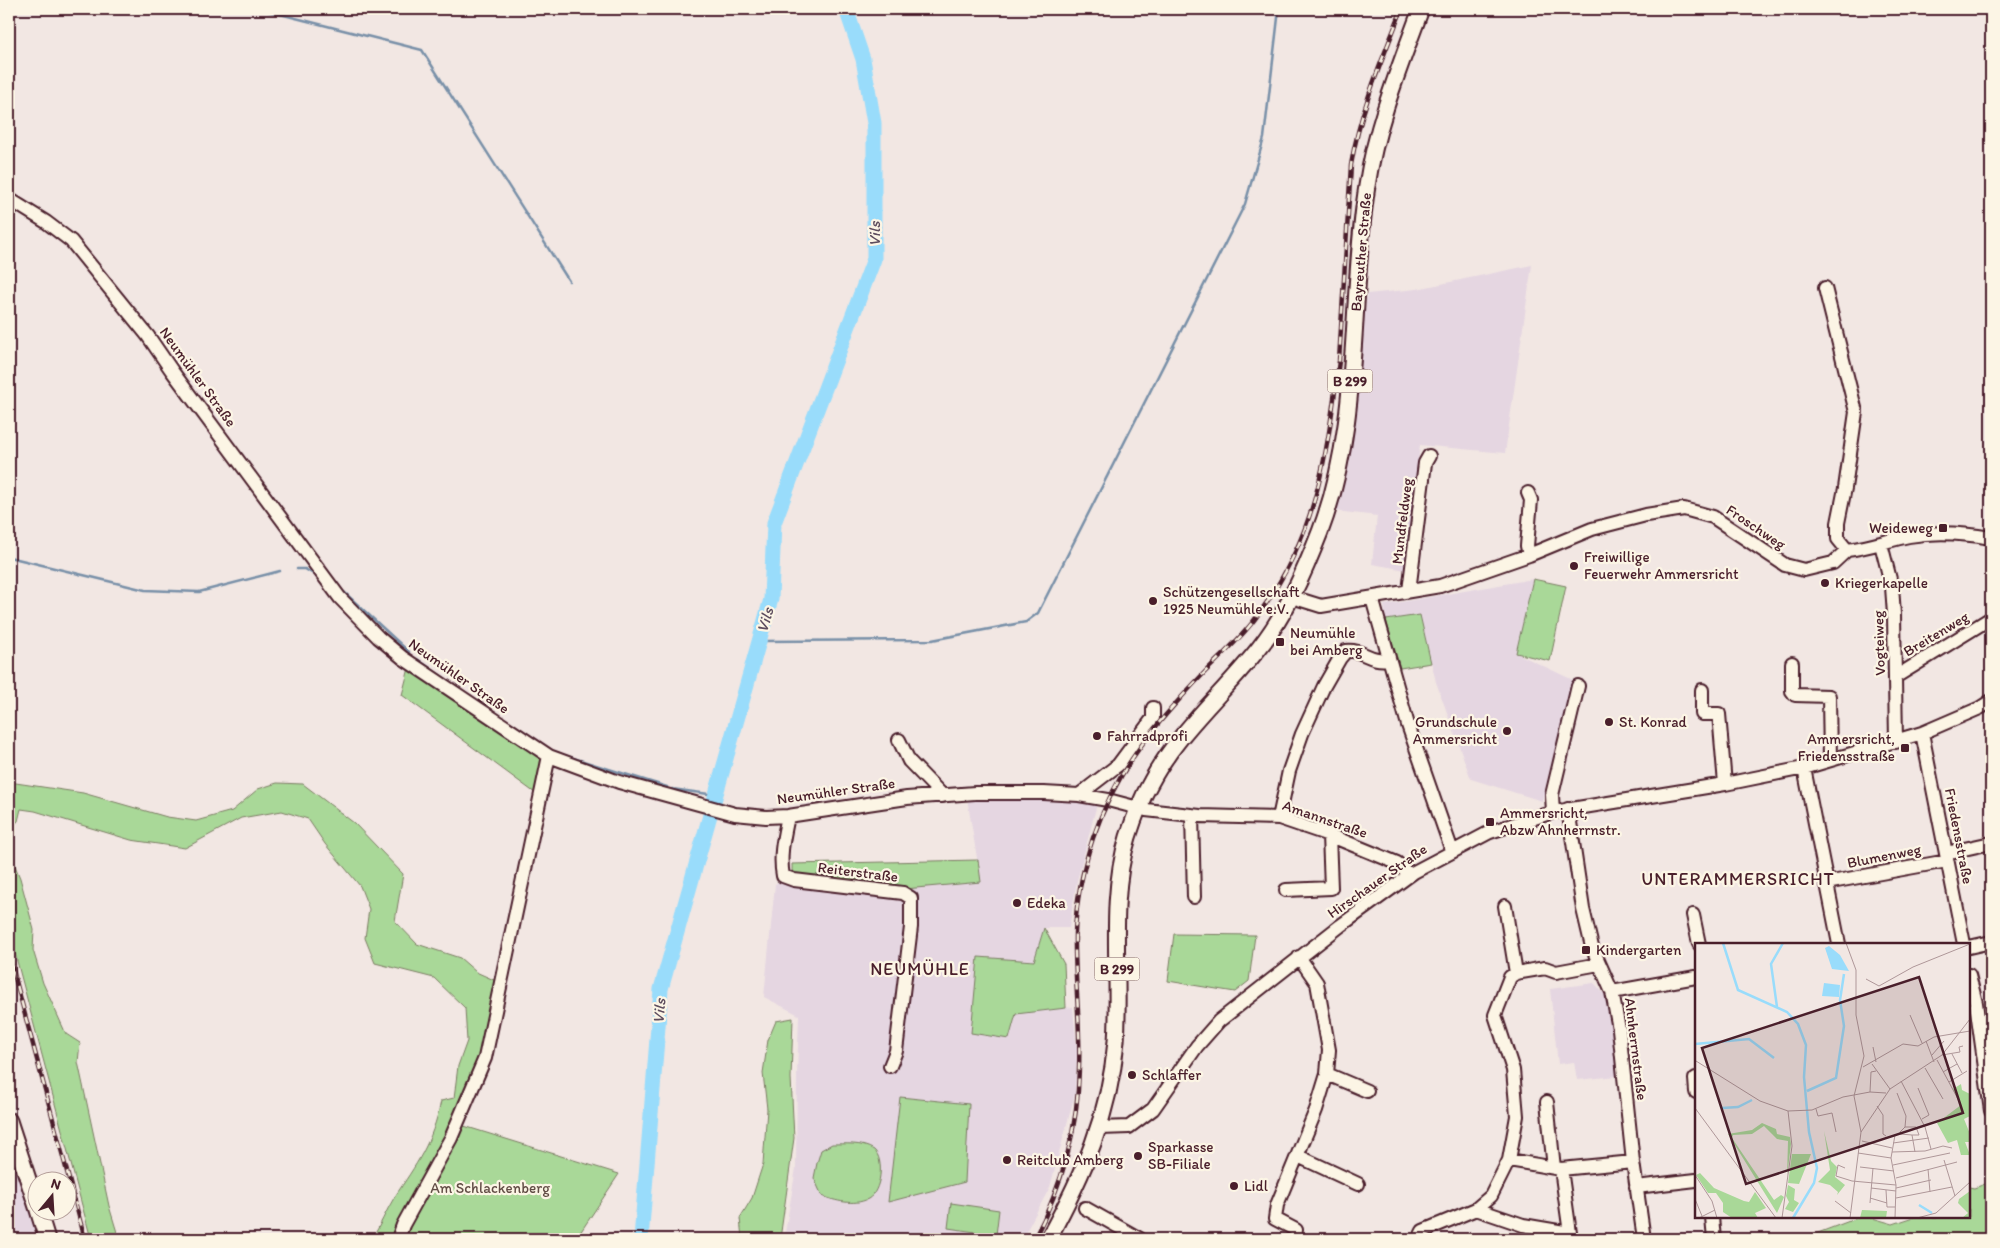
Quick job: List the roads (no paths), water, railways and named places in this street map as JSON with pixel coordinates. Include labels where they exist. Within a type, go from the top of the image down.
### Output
[{"type":"main road","name":"Bayreuther Straße","points":[[1292,597],[1320,532],[1330,502],[1346,425],[1360,251],[1369,177],[1375,145],[1421,9]]},
{"type":"main road","name":"B 299","points":[[1048,1239],[1073,1191],[1100,1128],[1107,1098],[1116,1041],[1119,887],[1127,841],[1138,809],[1151,780],[1178,741],[1259,648],[1292,597]]},
{"type":"main road","points":[[9,1121],[28,1179]]},
{"type":"main road","points":[[41,1220],[47,1239]]},
{"type":"street","name":"Neumühler Straße","points":[[11,200],[72,241],[148,336],[340,598],[378,637],[403,658],[549,756],[619,782],[735,814],[766,817],[788,816],[908,798],[995,793],[1078,795],[1108,800],[1138,809]]},
{"type":"street","points":[[1825,288],[1856,412],[1838,523],[1838,539],[1847,550],[1906,537],[1946,532],[1991,538]]},
{"type":"street","name":"Mundfeldweg","points":[[1409,591],[1425,463],[1429,456]]},
{"type":"street","points":[[1528,493],[1531,500],[1527,546],[1529,555]]},
{"type":"street","name":"Froschweg","points":[[1292,597],[1321,606],[1440,586],[1529,555],[1592,529],[1646,515],[1684,509],[1714,517],[1785,566],[1804,570],[1833,563],[1847,550]]},
{"type":"street","name":"Vogteiweg","points":[[1881,544],[1892,588],[1896,676],[1896,742]]},
{"type":"street","points":[[1372,598],[1408,725],[1452,851]]},
{"type":"street","name":"Breitenweg","points":[[1896,676],[1991,618]]},
{"type":"street","points":[[1279,818],[1289,770],[1302,734],[1324,686],[1340,658],[1346,651],[1352,650],[1378,661],[1389,659]]},
{"type":"street","points":[[1792,663],[1792,691],[1795,695],[1829,696],[1830,760]]},
{"type":"street","points":[[1553,812],[1552,795],[1578,686]]},
{"type":"street","points":[[1702,690],[1702,714],[1718,714],[1725,784]]},
{"type":"street","name":"Hirschauer Straße","points":[[1100,1128],[1129,1127],[1153,1109],[1196,1046],[1219,1021],[1299,957],[1409,875],[1490,832],[1553,812],[1725,784],[1804,768],[1922,733],[1986,710],[1991,701]]},
{"type":"street","points":[[1078,795],[1118,765],[1152,718],[1153,708]]},
{"type":"street","name":"Friedensstraße","points":[[1922,733],[1964,943]]},
{"type":"street","points":[[899,740],[909,761],[943,796]]},
{"type":"street","points":[[398,1239],[403,1225],[451,1138],[484,1058],[549,756]]},
{"type":"street","points":[[1804,768],[1839,943]]},
{"type":"street","name":"Amannstraße","points":[[1138,809],[1192,815],[1279,818],[1329,835],[1397,863],[1409,875]]},
{"type":"street","name":"Ahnherrnstraße","points":[[1568,809],[1583,909],[1592,947],[1612,992],[1619,1029],[1636,1187],[1644,1239]]},
{"type":"street","points":[[1192,815],[1194,898]]},
{"type":"street","name":"Reiterstraße","points":[[788,816],[780,863],[783,876],[794,880],[903,893],[911,898],[911,927],[896,1051],[890,1066]]},
{"type":"street","points":[[1286,890],[1331,888],[1329,835]]},
{"type":"street","name":"Blumenweg","points":[[1826,883],[1946,857],[1991,843]]},
{"type":"street","points":[[1505,906],[1516,972]]},
{"type":"street","points":[[1693,915],[1699,943]]},
{"type":"street","points":[[1970,947],[1991,942]]},
{"type":"street","points":[[1296,1230],[1275,1219],[1277,1206],[1316,1110],[1327,1074],[1329,1050],[1317,983],[1299,957]]},
{"type":"street","points":[[1419,1239],[1423,1231],[1476,1209],[1491,1196],[1509,1160],[1517,1116],[1513,1070],[1495,1015],[1510,977],[1516,972],[1545,968],[1556,972],[1599,964]]},
{"type":"street","points":[[1612,992],[1695,977]]},
{"type":"street","points":[[1970,979],[1976,1003],[1991,1111]]},
{"type":"street","points":[[1327,1074],[1367,1091]]},
{"type":"street","points":[[1476,1209],[1523,1225],[1570,1236],[1547,1102]]},
{"type":"street","points":[[1298,1156],[1358,1184]]},
{"type":"street","points":[[1509,1160],[1558,1168],[1634,1162]]},
{"type":"street","points":[[1636,1187],[1695,1180]]},
{"type":"street","points":[[1085,1208],[1140,1239]]},
{"type":"street","points":[[1712,1218],[1714,1239]]},
{"type":"waterway","points":[[260,9],[422,50],[569,281]]},
{"type":"waterway","name":"Vils","points":[[641,1239],[661,989],[771,599],[774,523],[874,259],[874,123],[863,59],[846,9]]},
{"type":"waterway","points":[[759,641],[932,640],[1026,622],[1038,613],[1245,204],[1264,138],[1279,9]]},
{"type":"waterway","points":[[9,557],[145,590],[199,592],[280,571]]},
{"type":"waterway","points":[[297,569],[305,569],[315,575]]},
{"type":"waterway","points":[[344,592],[409,652]]},
{"type":"waterway","points":[[417,659],[473,698]]},
{"type":"waterway","points":[[567,756],[667,787]]},
{"type":"waterway","points":[[672,789],[716,795]]},
{"type":"railway","points":[[1034,1239],[1053,1199],[1072,1135],[1078,1090],[1079,1051],[1075,933],[1078,897],[1089,849],[1114,790],[1139,748],[1170,710],[1250,626],[1276,588],[1292,558],[1305,527],[1323,465],[1339,361],[1351,165],[1366,105],[1379,66],[1402,9]]},
{"type":"railway","points":[[9,955],[85,1239]]},
{"type":"place","name":"Weideweg","points":[[1943,528]]},
{"type":"place","name":"Freiwillige Feuerwehr Ammersricht","points":[[1574,566]]},
{"type":"place","name":"Kriegerkapelle","points":[[1825,583]]},
{"type":"place","name":"Schützengesellschaft 1925 Neumühle e.V.","points":[[1153,601]]},
{"type":"place","name":"Neumühle bei Amberg","points":[[1280,642]]},
{"type":"place","name":"St. Konrad","points":[[1609,722]]},
{"type":"place","name":"Grundschule Ammersricht","points":[[1507,731]]},
{"type":"place","name":"Fahrradprofi","points":[[1097,736]]},
{"type":"place","name":"Ammersricht, Friedensstraße","points":[[1905,748]]},
{"type":"place","name":"Ammersricht, Abzw Ahnherrnstr.","points":[[1490,822]]},
{"type":"place","name":"Edeka","points":[[1017,903]]},
{"type":"place","name":"Kindergarten","points":[[1586,950]]},
{"type":"place","name":"Schlaffer","points":[[1132,1075]]},
{"type":"place","name":"Sparkasse SB-Filiale","points":[[1138,1156]]},
{"type":"place","name":"Reitclub Amberg","points":[[1007,1160]]},
{"type":"place","name":"Lidl","points":[[1234,1186]]},
{"type":"district","name":"UNTERAMMERSRICHT","points":[[1738,879]]},
{"type":"district","name":"NEUMÜHLE","points":[[920,969]]},
{"type":"park label","name":"Am Schlackenberg","points":[[490,1188]]}]
